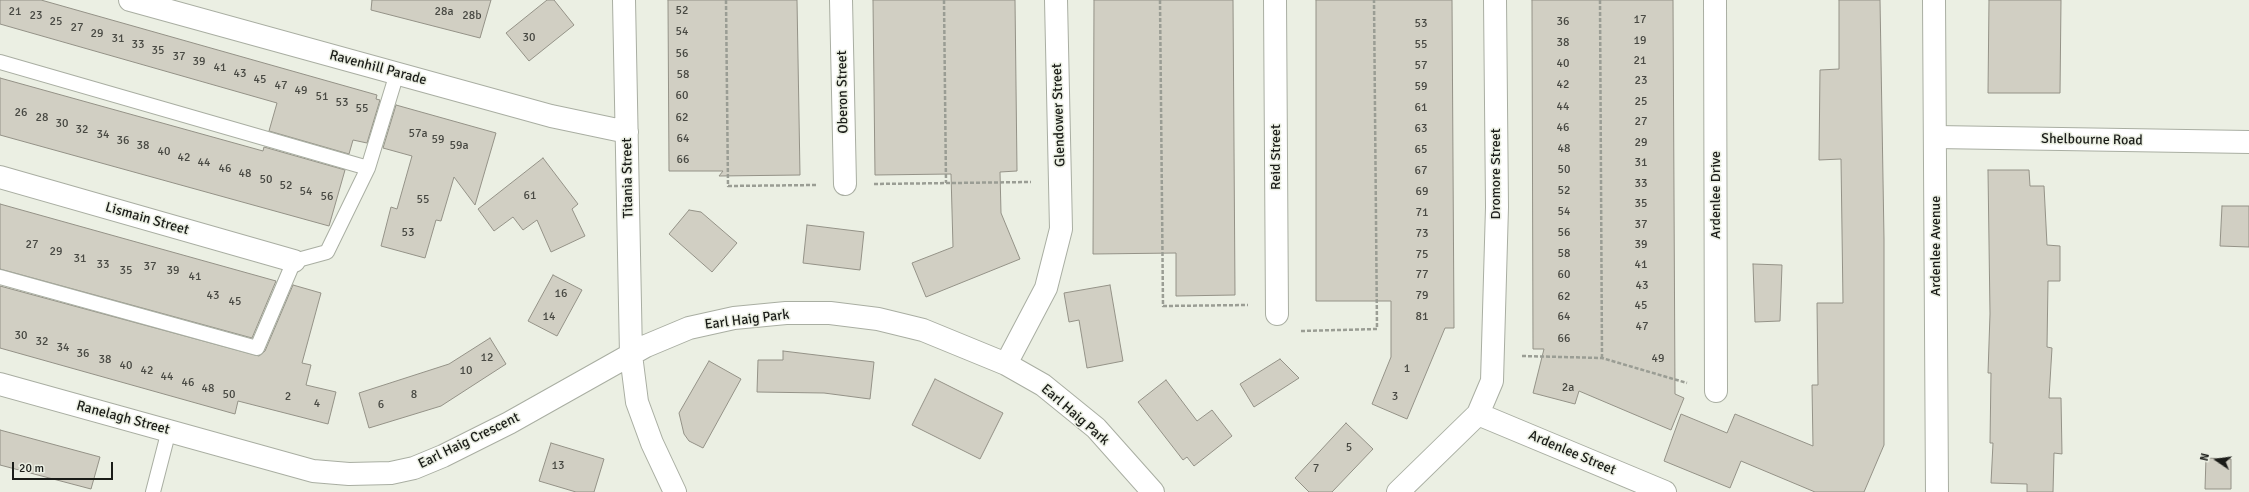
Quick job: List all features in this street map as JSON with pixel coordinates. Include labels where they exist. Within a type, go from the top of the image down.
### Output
[{"type":"street","name":"Ravenhill Parade","points":[[130,0],[550,116],[627,132]]},
{"type":"street","name":"Titania Street","points":[[624,0],[631,355]]},
{"type":"street","name":"Oberon Street","points":[[841,0],[845,184]]},
{"type":"street","name":"Glendower Street","points":[[1006,364],[1046,288],[1061,229],[1056,0]]},
{"type":"street","name":"Reid Street","points":[[1275,0],[1277,314]]},
{"type":"street","name":"Dromore Street","points":[[1478,414],[1492,381],[1494,352],[1497,207],[1495,0]]},
{"type":"street","name":"Ardenlee Drive","points":[[1715,0],[1716,390]]},
{"type":"street","name":"Ardenlee Avenue","points":[[1934,0],[1937,492]]},
{"type":"street","name":"Shelbourne Road","points":[[1936,137],[2249,142]]},
{"type":"street","name":"Lismain Street","points":[[0,176],[294,262]]},
{"type":"street","name":"Earl Haig Park","points":[[631,355],[646,346],[689,328],[734,318],[786,313],[830,313],[878,319],[923,330],[1006,364],[1043,385],[1096,428],[1153,492]]},
{"type":"street","name":"Earl Haig Crescent","points":[[246,453],[313,471],[349,474],[390,473],[414,468],[509,423],[631,355]]},
{"type":"street","points":[[631,355],[637,402],[654,450],[675,492]]},
{"type":"street","name":"Ranelagh Street","points":[[0,384],[169,430],[246,453]]},
{"type":"street","points":[[1398,492],[1478,414]]},
{"type":"street","name":"Ardenlee Street","points":[[1478,414],[1665,492]]},
{"type":"lane","points":[[0,62],[368,168]]},
{"type":"lane","points":[[0,277],[257,348],[294,262],[327,252],[368,168],[397,73]]},
{"type":"lane","points":[[153,492],[169,430]]},
{"type":"path","points":[[726,0],[728,186],[1061,182]]},
{"type":"path","points":[[944,0],[946,183]]},
{"type":"path","points":[[1160,0],[1163,306],[1249,305],[1277,314],[1295,331],[1377,329],[1374,0]]},
{"type":"path","points":[[1600,0],[1602,358]]},
{"type":"path","points":[[1494,352],[1602,358],[1716,390]]},
{"type":"building","points":[[0,0],[41,0],[377,95],[376,99],[380,100],[367,143],[353,140],[349,154],[269,131],[277,103],[0,24]]},
{"type":"building","points":[[372,0],[491,0],[480,38],[371,10]]},
{"type":"building","points":[[547,0],[554,0],[574,25],[529,61],[506,33]]},
{"type":"building","points":[[668,0],[797,0],[800,175],[719,176],[723,171],[669,171]]},
{"type":"building","points":[[873,0],[1015,0],[1017,171],[1000,172],[1001,213],[1020,259],[926,297],[912,263],[953,247],[951,174],[875,175]]},
{"type":"building","points":[[1094,0],[1233,0],[1235,295],[1176,296],[1176,253],[1093,254]]},
{"type":"building","points":[[1316,0],[1452,0],[1454,328],[1445,328],[1407,419],[1372,404],[1391,357],[1391,301],[1316,301]]},
{"type":"building","points":[[1532,0],[1673,0],[1675,394],[1684,398],[1671,430],[1579,391],[1575,404],[1533,393],[1544,349],[1533,349]]},
{"type":"building","points":[[1839,0],[1880,0],[1884,239],[1884,445],[1864,492],[1815,492],[1741,461],[1730,488],[1664,461],[1681,414],[1727,433],[1735,414],[1813,446],[1812,385],[1818,385],[1817,303],[1843,303],[1841,159],[1819,160],[1820,70],[1839,69]]},
{"type":"building","points":[[1989,0],[2061,0],[2060,93],[1988,93]]},
{"type":"building","points":[[0,78],[263,151],[264,147],[345,170],[329,226],[0,135]]},
{"type":"building","points":[[396,105],[496,133],[475,205],[454,177],[441,221],[436,220],[425,258],[381,246],[391,207],[397,209],[412,156],[383,148]]},
{"type":"building","points":[[543,158],[578,204],[572,209],[585,236],[551,252],[537,220],[523,230],[513,217],[494,231],[478,209]]},
{"type":"building","points":[[1988,170],[2029,170],[2030,186],[2044,186],[2047,245],[2060,246],[2060,281],[2048,281],[2047,347],[2052,348],[2049,398],[2061,398],[2062,454],[2054,453],[2053,492],[2027,492],[2027,484],[1991,483],[1993,443],[1990,443],[1991,373],[1988,373],[1990,314]]},
{"type":"building","points":[[0,204],[276,281],[252,338],[0,269]]},
{"type":"building","points":[[2222,206],[2249,206],[2249,247],[2220,246]]},
{"type":"building","points":[[689,210],[701,212],[737,243],[712,272],[669,234]]},
{"type":"building","points":[[807,225],[864,232],[860,270],[803,263]]},
{"type":"building","points":[[1753,264],[1782,265],[1780,321],[1755,322]]},
{"type":"building","points":[[553,275],[582,290],[557,336],[528,321]]},
{"type":"building","points":[[293,285],[321,293],[302,363],[311,365],[306,385],[336,392],[328,424],[238,401],[235,414],[0,348],[0,286],[259,356],[265,351]]},
{"type":"building","points":[[1110,285],[1123,361],[1087,368],[1079,320],[1069,322],[1064,293]]},
{"type":"building","points":[[490,338],[506,364],[441,406],[369,428],[359,393],[449,364]]},
{"type":"building","points":[[783,351],[874,362],[870,399],[824,393],[757,392],[758,360],[783,360]]},
{"type":"building","points":[[1280,359],[1299,378],[1254,407],[1240,384]]},
{"type":"building","points":[[709,361],[741,379],[703,448],[689,441],[684,434],[679,413]]},
{"type":"building","points":[[935,379],[1003,413],[980,459],[912,425]]},
{"type":"building","points":[[1166,380],[1197,421],[1212,410],[1232,436],[1194,466],[1187,457],[1183,460],[1138,402]]},
{"type":"building","points":[[1346,423],[1373,449],[1332,492],[1309,492],[1295,478]]},
{"type":"building","points":[[0,430],[100,457],[91,489],[0,465]]},
{"type":"building","points":[[551,443],[604,459],[594,492],[576,492],[539,481]]},
{"type":"building","points":[[2206,458],[2231,459],[2231,489],[2205,489]]}]
